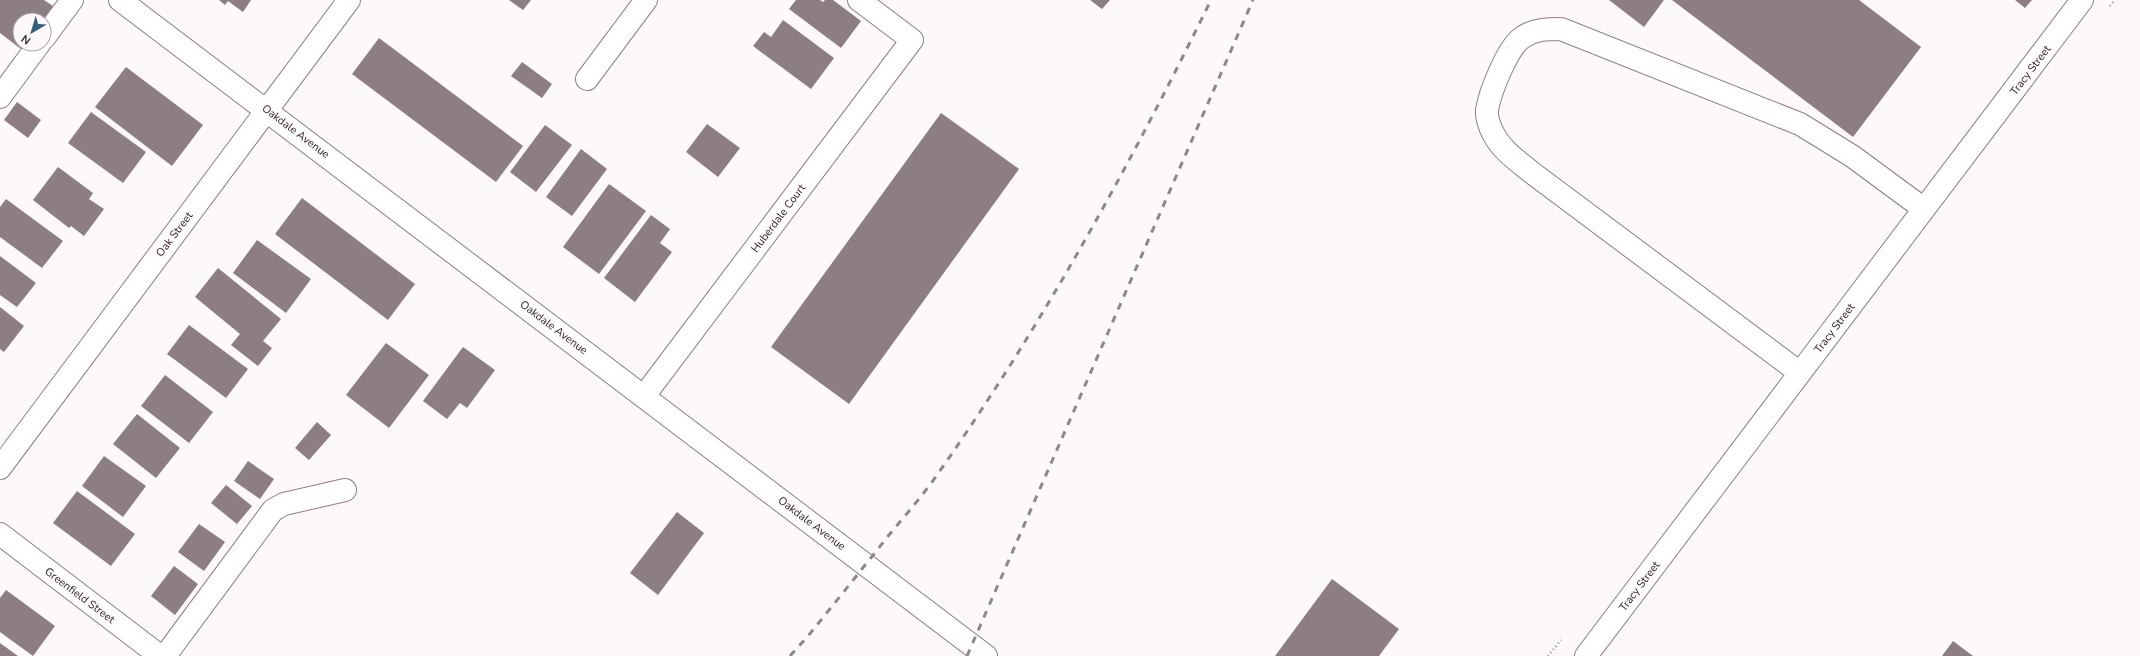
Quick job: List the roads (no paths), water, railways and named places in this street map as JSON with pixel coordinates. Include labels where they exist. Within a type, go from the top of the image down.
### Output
[{"type":"street","points":[[52,27],[72,0]]},
{"type":"street","name":"Oakdale Avenue","points":[[120,0],[986,656]]},
{"type":"street","name":"Oak Street","points":[[0,468],[349,0]]},
{"type":"street","points":[[587,79],[646,0]]},
{"type":"street","name":"Huberdale Court","points":[[644,396],[912,40],[859,0]]},
{"type":"street","name":"Tracy Street","points":[[1586,656],[2082,0]]},
{"type":"street","points":[[1800,373],[1531,172],[1503,149],[1492,132],[1487,111],[1494,86],[1508,54],[1522,37],[1539,29],[1561,29],[1800,124],[1852,156],[1924,209]]},
{"type":"street","points":[[0,97],[34,52]]},
{"type":"street","points":[[165,656],[273,510],[284,504],[345,490]]},
{"type":"street","name":"Greenfield Street","points":[[0,534],[160,656]]},
{"type":"railway","points":[[790,656],[808,636],[927,489],[1010,366],[1046,307],[1115,186],[1211,0]]},
{"type":"railway","points":[[967,656],[1253,0]]}]
